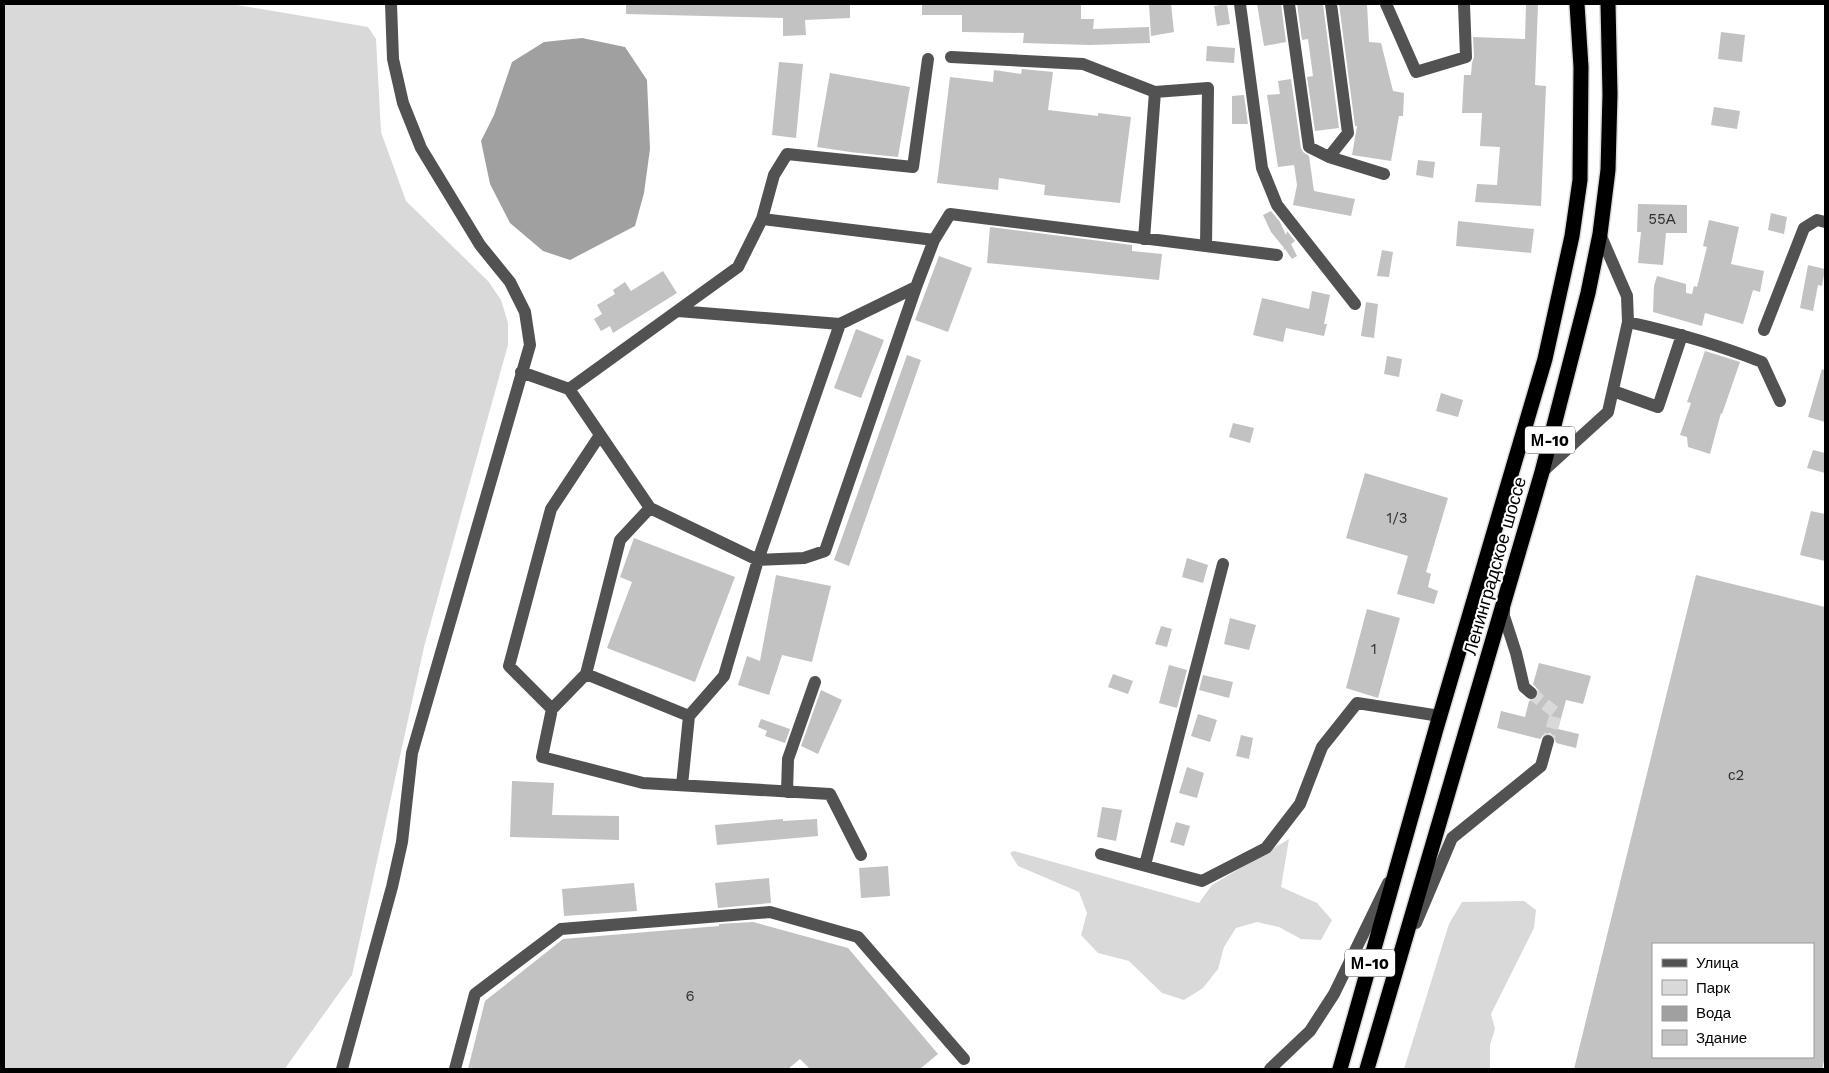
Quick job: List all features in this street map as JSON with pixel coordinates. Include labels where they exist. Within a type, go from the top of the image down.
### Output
[{"type":"highway","name":"Ленинградское шоссе","points":[[1340,1069],[1440,716],[1545,360],[1572,236],[1580,180],[1582,67],[1577,4]]},
{"type":"highway","name":"Ленинградское шоссе","points":[[1367,1069],[1542,472],[1588,293],[1600,234],[1608,170],[1610,94],[1608,4]]},
{"type":"street","points":[[342,1069],[392,887],[402,842],[412,753],[530,345],[525,312],[510,282],[480,245],[421,148],[403,103],[393,59],[391,4]]},
{"type":"street","points":[[1240,4],[1262,168],[1277,205],[1355,304]]},
{"type":"street","points":[[1289,4],[1309,148],[1328,157],[1384,174]]},
{"type":"street","points":[[1328,157],[1348,133],[1331,4]]},
{"type":"street","points":[[1386,4],[1416,72],[1466,57],[1464,4]]},
{"type":"street","points":[[952,57],[1083,64],[1155,92],[1208,88],[1206,246]]},
{"type":"street","points":[[569,389],[738,267],[762,219],[774,175],[787,154],[913,167],[928,59]]},
{"type":"street","points":[[1144,238],[1155,92]]},
{"type":"street","points":[[521,372],[569,389],[650,508],[758,560],[804,558],[824,550],[916,287],[934,240],[950,214],[1277,255]]},
{"type":"street","points":[[762,219],[934,240]]},
{"type":"street","points":[[1764,330],[1804,228],[1817,220],[1825,222]]},
{"type":"street","points":[[1542,472],[1608,412],[1628,322],[1627,296],[1600,234]]},
{"type":"street","points":[[678,311],[840,324],[916,287]]},
{"type":"street","points":[[1628,322],[1682,336],[1762,362],[1780,401]]},
{"type":"street","points":[[682,785],[689,716],[724,676],[758,560],[840,324]]},
{"type":"street","points":[[1613,391],[1658,407],[1682,336]]},
{"type":"street","points":[[552,709],[509,666],[551,509],[600,435]]},
{"type":"street","points":[[650,508],[620,540],[586,674],[552,709],[542,757],[643,783],[830,794],[861,855]]},
{"type":"street","points":[[1145,865],[1223,564]]},
{"type":"street","points":[[1504,605],[1504,616],[1516,653],[1524,687],[1531,693]]},
{"type":"street","points":[[586,674],[689,716]]},
{"type":"street","points":[[787,792],[788,759],[815,682]]},
{"type":"street","points":[[1101,854],[1202,881],[1266,848],[1300,804],[1322,747],[1357,703],[1440,716]]},
{"type":"street","points":[[1388,993],[1452,838],[1541,766],[1548,741]]},
{"type":"street","points":[[1270,1069],[1310,1030],[1334,994],[1401,857]]},
{"type":"street","points":[[456,1069],[475,994],[561,929],[770,912],[858,937],[964,1059]]},
{"type":"green space","points":[[4,4],[231,4],[368,27],[376,39],[381,132],[406,201],[488,281],[501,300],[508,323],[508,345],[424,647],[352,975],[286,1069],[4,1069]]},
{"type":"green space","points":[[1289,839],[1281,887],[1317,903],[1332,920],[1321,940],[1301,939],[1279,927],[1257,922],[1236,928],[1224,947],[1218,969],[1203,988],[1184,1000],[1162,993],[1129,961],[1098,953],[1081,935],[1087,913],[1079,892],[1018,866],[1010,853],[1014,851],[1199,903],[1212,885]]},
{"type":"green space","points":[[1524,901],[1536,910],[1534,928],[1491,1014],[1495,1029],[1490,1045],[1490,1069],[1404,1069],[1449,924],[1462,902]]},
{"type":"water","points":[[582,38],[625,47],[647,80],[650,149],[644,193],[635,226],[570,260],[543,251],[510,223],[490,184],[481,141],[494,115],[512,62],[544,42]]},
{"type":"building","points":[[626,4],[850,4],[850,18],[805,20],[806,35],[783,36],[783,18],[626,14]]},
{"type":"building","points":[[922,4],[1081,4],[1081,19],[1094,19],[1093,29],[1149,27],[1150,43],[1090,45],[1023,43],[1024,33],[962,32],[962,15],[922,15]]},
{"type":"building","points":[[1149,4],[1171,4],[1174,32],[1151,36]]},
{"type":"building","points":[[1227,4],[1230,24],[1217,26],[1214,6]]},
{"type":"building","points":[[1257,4],[1281,4],[1286,42],[1264,46]]},
{"type":"building","points":[[1297,4],[1323,4],[1339,128],[1315,131],[1307,77],[1313,76],[1308,39],[1302,40]]},
{"type":"building","points":[[1339,4],[1367,4],[1369,42],[1381,43],[1393,91],[1404,93],[1403,116],[1399,116],[1391,161],[1352,155],[1357,126],[1355,126]]},
{"type":"building","points":[[1526,4],[1538,4],[1535,85],[1546,86],[1541,206],[1475,202],[1477,184],[1497,185],[1500,147],[1480,146],[1482,113],[1462,113],[1464,75],[1471,75],[1474,57],[1473,37],[1525,39]]},
{"type":"building","points":[[1721,32],[1745,35],[1742,62],[1718,59]]},
{"type":"building","points":[[1207,46],[1235,48],[1234,63],[1206,61]]},
{"type":"building","points":[[779,62],[803,64],[796,138],[772,135]]},
{"type":"building","points":[[1022,69],[1053,72],[1048,110],[1098,116],[1098,113],[1131,117],[1120,203],[1044,195],[1045,185],[999,178],[998,190],[937,183],[950,77],[993,82],[994,70],[1021,74]]},
{"type":"building","points":[[830,73],[910,87],[898,157],[817,147]]},
{"type":"building","points":[[1291,79],[1301,148],[1309,156],[1314,191],[1355,199],[1351,216],[1293,205],[1297,185],[1294,165],[1278,167],[1267,95],[1280,94],[1278,81]]},
{"type":"building","points":[[1244,95],[1248,124],[1232,124],[1232,96]]},
{"type":"building","points":[[1714,107],[1740,111],[1737,129],[1711,125]]},
{"type":"building","points":[[1418,160],[1435,162],[1433,178],[1416,175]]},
{"type":"building","points":[[1638,204],[1687,205],[1687,233],[1666,233],[1663,265],[1638,263],[1641,232],[1637,232]]},
{"type":"building","points":[[1271,211],[1280,222],[1286,235],[1287,231],[1295,241],[1291,244],[1297,256],[1292,259],[1285,249],[1283,250],[1284,248],[1271,232],[1263,215]]},
{"type":"building","points":[[1771,213],[1787,217],[1784,234],[1768,230]]},
{"type":"building","points":[[1709,220],[1739,227],[1731,264],[1764,271],[1760,292],[1753,290],[1743,324],[1705,313],[1702,326],[1653,312],[1654,286],[1657,276],[1686,284],[1686,293],[1692,294],[1694,286],[1697,287],[1707,247],[1703,246]]},
{"type":"building","points":[[1458,221],[1534,229],[1531,253],[1456,246]]},
{"type":"building","points":[[990,227],[1132,245],[1132,251],[1162,254],[1159,280],[987,263]]},
{"type":"building","points":[[1382,250],[1393,252],[1389,277],[1377,276]]},
{"type":"building","points":[[939,256],[972,268],[948,332],[915,320]]},
{"type":"building","points":[[1808,265],[1825,269],[1822,286],[1818,285],[1813,311],[1800,308]]},
{"type":"building","points":[[663,271],[677,293],[613,333],[610,326],[601,331],[594,319],[602,314],[597,305],[615,294],[613,290],[625,282],[631,291]]},
{"type":"building","points":[[1312,291],[1330,295],[1324,324],[1327,324],[1324,336],[1286,328],[1283,342],[1253,335],[1262,298],[1309,309]]},
{"type":"building","points":[[1366,302],[1378,304],[1374,338],[1361,336]]},
{"type":"building","points":[[856,329],[884,340],[861,398],[834,388]]},
{"type":"building","points":[[1705,351],[1740,362],[1721,413],[1710,454],[1688,447],[1687,437],[1680,435],[1691,403],[1687,402]]},
{"type":"building","points":[[907,355],[921,360],[849,566],[834,560]]},
{"type":"building","points":[[1387,356],[1402,359],[1399,377],[1384,374]]},
{"type":"building","points":[[1822,369],[1825,370],[1825,422],[1808,417]]},
{"type":"building","points":[[1441,393],[1463,400],[1458,417],[1436,411]]},
{"type":"building","points":[[1233,423],[1254,428],[1250,443],[1229,437]]},
{"type":"building","points":[[1813,450],[1825,453],[1825,473],[1807,468]]},
{"type":"building","points":[[1365,473],[1448,498],[1426,572],[1431,574],[1428,587],[1438,591],[1434,604],[1397,594],[1408,556],[1346,538]]},
{"type":"building","points":[[1811,511],[1825,514],[1825,561],[1800,555]]},
{"type":"building","points":[[634,538],[735,577],[695,682],[607,648],[632,582],[620,577]]},
{"type":"building","points":[[1187,558],[1208,565],[1203,583],[1182,577]]},
{"type":"building","points":[[776,575],[831,586],[812,662],[782,655],[769,695],[738,685],[747,656],[760,661]]},
{"type":"building","points":[[1696,575],[1825,607],[1825,1057],[1822,1069],[1574,1069]]},
{"type":"building","points":[[1367,609],[1400,618],[1378,698],[1346,688]]},
{"type":"building","points":[[1230,618],[1256,625],[1249,650],[1224,644]]},
{"type":"building","points":[[1161,626],[1172,629],[1167,647],[1155,644]]},
{"type":"building","points":[[1539,663],[1591,676],[1583,704],[1566,700],[1558,729],[1579,734],[1576,748],[1556,743],[1554,736],[1550,733],[1543,735],[1540,739],[1497,728],[1501,711],[1525,717],[1529,701],[1537,698],[1539,691],[1533,684]]},
{"type":"building","points":[[1169,665],[1187,670],[1177,708],[1159,703]]},
{"type":"building","points":[[1113,674],[1133,681],[1128,694],[1108,687]]},
{"type":"building","points":[[1203,675],[1233,682],[1229,698],[1199,690]]},
{"type":"building","points":[[821,690],[842,700],[818,754],[801,746]]},
{"type":"building","points":[[1198,714],[1217,720],[1210,742],[1191,736]]},
{"type":"building","points":[[761,719],[790,729],[785,743],[765,736],[767,731],[758,727]]},
{"type":"building","points":[[1241,735],[1253,738],[1249,759],[1236,756]]},
{"type":"building","points":[[1187,767],[1204,773],[1197,798],[1179,793]]},
{"type":"building","points":[[512,781],[554,783],[552,815],[619,816],[619,840],[510,837]]},
{"type":"building","points":[[1102,807],[1122,810],[1116,841],[1097,837]]},
{"type":"building","points":[[783,819],[783,821],[817,819],[818,836],[717,845],[715,825]]},
{"type":"building","points":[[1176,822],[1190,826],[1184,846],[1170,842]]},
{"type":"building","points":[[888,866],[890,896],[861,898],[859,868]]},
{"type":"building","points":[[769,878],[771,903],[718,908],[715,883]]},
{"type":"building","points":[[634,883],[637,911],[564,916],[562,889]]},
{"type":"building","points":[[753,922],[848,948],[938,1054],[920,1069],[810,1069],[800,1059],[788,1069],[468,1069],[485,1001],[563,939]]},
{"type":"tunnel","points":[[1531,693],[1556,713],[1548,741]]}]
